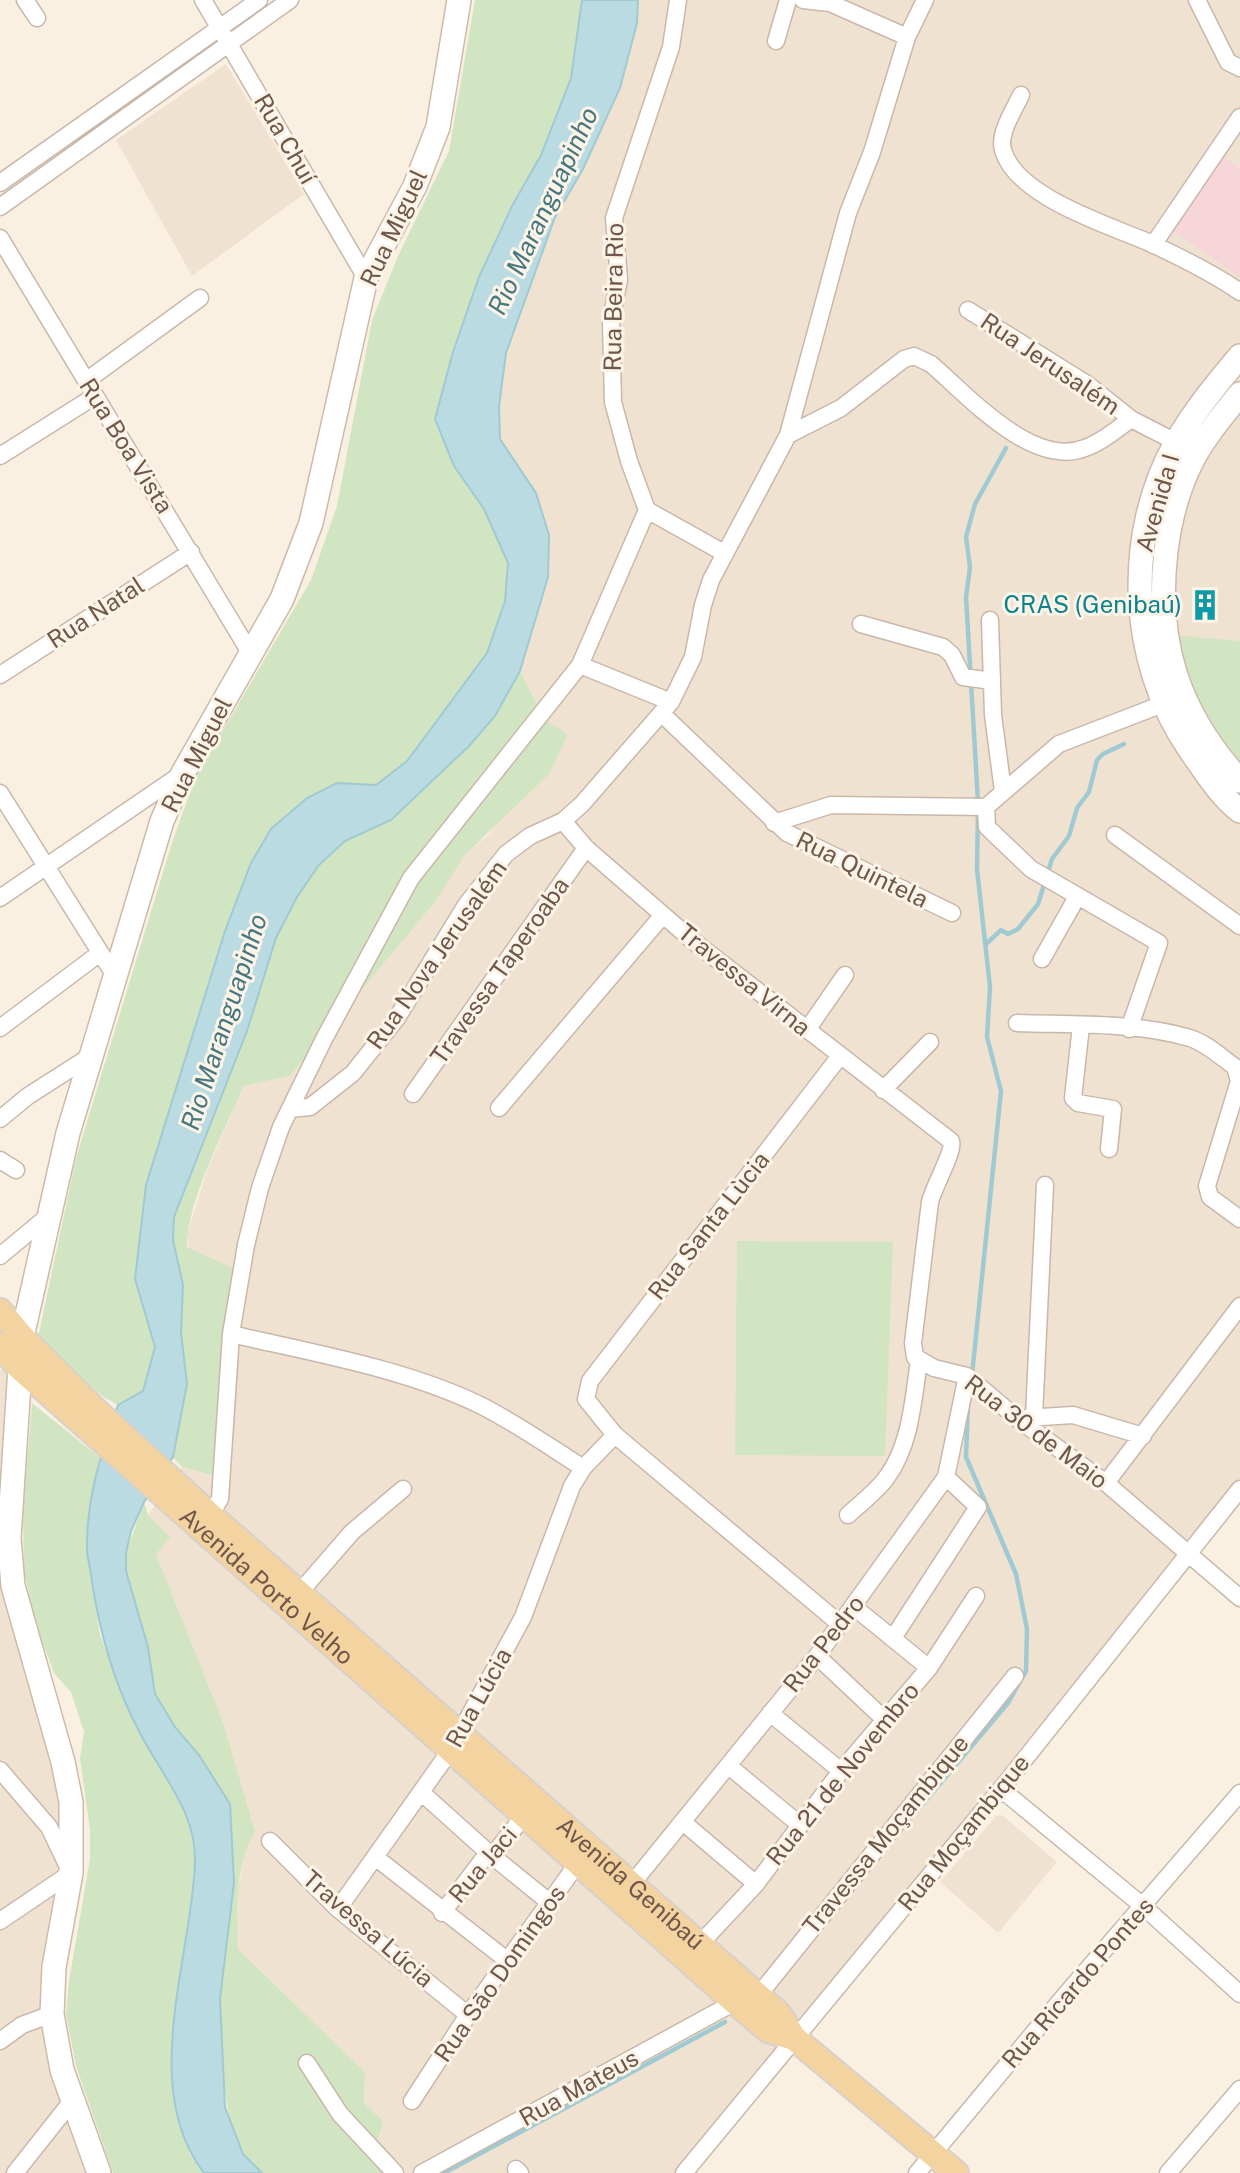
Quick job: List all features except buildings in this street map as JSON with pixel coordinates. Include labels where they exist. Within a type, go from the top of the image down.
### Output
[{"type":"main road","name":"Rua Miguel","points":[[9,1538],[9,1352],[89,1058],[162,821],[183,773],[282,599],[311,523],[366,278],[415,186],[438,127],[459,0]]},
{"type":"main road","name":"Avenida I","points":[[1240,355],[1176,442],[1152,506],[1141,558],[1144,641],[1163,704],[1175,729],[1204,769],[1240,811]]},
{"type":"main road","name":"Avenida I","points":[[1240,394],[1211,430],[1181,488],[1170,522],[1162,581],[1162,619],[1167,652],[1182,695],[1207,739],[1240,781]]},
{"type":"main road","name":"Avenida Porto Velho","points":[[0,1311],[9,1352],[87,1415],[455,1742]]},
{"type":"main road","name":"Avenida Porto Velho","points":[[162,1483],[210,1515],[300,1592],[455,1742]]},
{"type":"main road","points":[[9,1538],[12,1586],[63,1762],[73,1835],[71,1873],[54,1967],[52,2014],[62,2070],[99,2173]]},
{"type":"main road","name":"Avenida Genibaú","points":[[455,1742],[523,1817],[631,1885],[699,1945],[747,1999],[768,2031],[794,2038],[925,2164],[956,2173]]},
{"type":"main road","name":"Avenida Genibaú","points":[[455,1742],[747,1999]]},
{"type":"street","points":[[25,0],[37,18]]},
{"type":"street","name":"Rua Chuí","points":[[203,0],[366,278]]},
{"type":"street","points":[[0,183],[259,0]]},
{"type":"street","points":[[0,207],[290,0]]},
{"type":"street","name":"Rua Beira Rio","points":[[647,510],[629,461],[613,402],[611,320],[619,280],[614,218],[671,47],[678,0]]},
{"type":"street","points":[[776,41],[788,0]]},
{"type":"street","points":[[803,0],[830,3],[907,37]]},
{"type":"street","name":"Rua Nova Jerusalém","points":[[290,1109],[310,1107],[353,1073],[397,1018],[466,905],[506,854],[530,836],[563,821],[607,777],[666,708],[693,657],[706,594],[724,552],[788,435],[848,213],[872,152],[907,37],[925,0]]},
{"type":"street","points":[[1197,0],[1213,37],[1228,62],[1240,68]]},
{"type":"street","points":[[1021,95],[1002,139],[1008,161],[1024,181],[1056,202],[1153,245],[1240,292]]},
{"type":"street","points":[[1153,245],[1240,117]]},
{"type":"street","points":[[69,134],[79,150]]},
{"type":"street","name":"Rua Boa Vista","points":[[0,238],[251,654]]},
{"type":"street","points":[[0,456],[90,388],[200,298]]},
{"type":"street","name":"Rua Jerusalém","points":[[968,310],[1087,384],[1131,419]]},
{"type":"street","points":[[788,435],[841,408],[904,359],[914,356],[931,364],[1018,437],[1042,448],[1069,452],[1086,448],[1131,419],[1176,442]]},
{"type":"street","points":[[210,1515],[220,1499],[231,1334],[246,1245],[260,1188],[290,1109],[411,878],[580,665],[647,510],[724,552]]},
{"type":"street","name":"Rua Natal","points":[[0,675],[191,552]]},
{"type":"street","points":[[990,620],[997,755],[1003,791]]},
{"type":"street","points":[[862,624],[943,647],[968,679],[992,681]]},
{"type":"street","points":[[580,665],[666,708]]},
{"type":"street","points":[[1129,1029],[1159,943],[1024,864],[989,830],[981,807],[1059,744],[1163,704]]},
{"type":"street","name":"Rua Quintela","points":[[666,708],[774,823],[803,842],[951,913]]},
{"type":"street","points":[[0,898],[183,773]]},
{"type":"street","points":[[0,793],[115,976]]},
{"type":"street","name":"Rua Quintela","points":[[774,823],[831,805],[981,807]]},
{"type":"street","name":"Travessa Virna","points":[[563,821],[586,848],[663,915],[934,1128],[953,1146],[936,1181],[930,1202],[913,1343],[913,1352],[919,1361]]},
{"type":"street","points":[[1115,835],[1240,926]]},
{"type":"street","name":"Travessa Taperoaba","points":[[413,1094],[586,848]]},
{"type":"street","points":[[1042,959],[1077,897]]},
{"type":"street","points":[[499,1108],[663,915]]},
{"type":"street","points":[[0,1028],[100,953]]},
{"type":"street","points":[[807,1030],[845,975]]},
{"type":"street","points":[[1017,1023],[1129,1029],[1191,1038],[1235,1067],[1239,1075],[1207,1186],[1208,1193],[1238,1214]]},
{"type":"street","points":[[1081,1026],[1073,1098],[1078,1103],[1113,1109],[1109,1149]]},
{"type":"street","points":[[883,1090],[930,1042]]},
{"type":"street","name":"Rua Santa Lùcia","points":[[615,1435],[586,1399],[590,1381],[840,1056]]},
{"type":"street","points":[[0,1119],[28,1096],[89,1058]]},
{"type":"street","points":[[0,1160],[16,1170]]},
{"type":"street","points":[[1045,1185],[1026,1418],[1073,1415],[1143,1436]]},
{"type":"street","points":[[0,1256],[47,1217]]},
{"type":"street","points":[[1106,1483],[1240,1306]]},
{"type":"street","points":[[231,1334],[346,1361],[446,1391],[482,1406],[583,1468],[615,1435],[840,1624]]},
{"type":"street","points":[[848,1515],[885,1479],[897,1461],[909,1427],[919,1361]]},
{"type":"street","name":"Rua 30 de Maio","points":[[919,1361],[967,1376],[1026,1418],[1240,1598]]},
{"type":"street","name":"Rua Pedro","points":[[631,1885],[730,1767],[817,1656],[946,1477],[967,1376]]},
{"type":"street","name":"Rua Lúcia","points":[[338,1909],[422,1793],[455,1742],[523,1617],[563,1505],[583,1468]]},
{"type":"street","points":[[893,1638],[978,1507],[946,1477]]},
{"type":"street","points":[[300,1592],[352,1532],[403,1489]]},
{"type":"street","name":"Rua Moçambique","points":[[684,2173],[1001,1789],[1240,1489]]},
{"type":"street","name":"Rua Miguel","points":[[0,1574],[9,1538]]},
{"type":"street","name":"Rua 21 de Novembro","points":[[699,1945],[756,1884],[841,1771],[929,1668],[976,1596]]},
{"type":"street","points":[[854,1606],[929,1668]]},
{"type":"street","points":[[817,1656],[884,1719]]},
{"type":"street","name":"Travessa Moçambique","points":[[747,1999],[1014,1676]]},
{"type":"street","points":[[770,1713],[841,1771]]},
{"type":"street","points":[[730,1767],[800,1825]]},
{"type":"street","points":[[0,1770],[49,1826],[71,1873],[0,1921]]},
{"type":"street","points":[[1001,1789],[1144,1907],[1240,1994]]},
{"type":"street","points":[[422,1793],[491,1855],[550,1902]]},
{"type":"street","name":"Rua Ricardo Pontes","points":[[925,2164],[1066,1994],[1240,1793]]},
{"type":"street","name":"Rua Jaci","points":[[442,1913],[484,1858],[491,1855],[523,1817]]},
{"type":"street","points":[[684,1823],[756,1884]]},
{"type":"street","name":"Travessa Lúcia","points":[[270,1841],[338,1909],[468,2015]]},
{"type":"street","name":"Rua São Domingos","points":[[412,2101],[468,2015],[583,1856]]},
{"type":"street","points":[[375,1857],[442,1913],[508,1961]]},
{"type":"street","name":"Rua Mateus","points":[[422,2173],[747,1999]]},
{"type":"street","points":[[0,2041],[22,2025],[52,2014]]},
{"type":"street","points":[[307,2063],[346,2122],[395,2173]]},
{"type":"street","points":[[1168,2173],[1240,2089]]},
{"type":"street","points":[[15,2173],[72,2101]]},
{"type":"shaded area","points":[[638,0],[1240,0],[1240,1489],[684,2173],[397,2173],[396,2159],[377,2140],[383,2121],[364,2103],[365,2072],[238,1949],[238,1892],[245,1848],[223,1722],[156,1554],[148,1515],[182,1467],[221,1478],[187,1234],[208,1168],[244,1086],[290,1076],[435,902],[463,856],[487,836],[568,735],[545,720],[520,671],[548,577],[536,493],[500,439],[499,406],[506,353],[555,217],[583,169],[620,88],[637,23]]},
{"type":"shaded area","points":[[226,64],[304,194],[192,276],[116,140]]},
{"type":"shaded area","points":[[1223,157],[1240,169],[1240,277],[1170,229]]},
{"type":"shaded area","points":[[19,1367],[9,1538],[71,1802],[52,2014],[99,2173],[0,2173],[0,1370]]},
{"type":"shaded area","points":[[1002,1815],[1057,1862],[998,1933],[940,1882],[996,1816]]},
{"type":"green space","points":[[475,0],[582,0],[571,78],[541,155],[511,206],[479,277],[453,352],[454,466],[484,509],[508,563],[505,600],[487,653],[407,761],[376,785],[337,783],[225,931],[146,1185],[135,1279],[155,1347],[143,1391],[118,1405],[102,1396],[38,1338],[76,1158],[171,846],[195,778],[311,580],[337,506],[372,320],[398,256],[449,151]]},
{"type":"green space","points":[[1171,635],[1240,641],[1240,765],[1229,753],[1187,688]]},
{"type":"green space","points":[[520,671],[545,720],[568,734],[549,774],[464,856],[435,902],[290,1076],[244,1086],[208,1165],[193,1208],[187,1247],[241,1272],[221,1478],[182,1467],[173,1457],[187,1384],[181,1332],[183,1285],[173,1240],[174,1217],[247,1031],[276,938],[297,897],[319,865],[345,841],[391,820],[469,746],[495,716]]},
{"type":"green space","points":[[737,1241],[893,1242],[885,1456],[735,1455]]},
{"type":"green space","points":[[32,1403],[99,1457],[86,1544],[100,1635],[132,1717],[187,1812],[193,1828],[195,1862],[189,2153],[204,2173],[113,2173],[76,2066],[66,2014],[90,1859],[90,1830],[80,1758],[84,1732],[71,1692],[54,1673],[34,1620],[24,1571],[23,1513]]},
{"type":"green space","points":[[144,1502],[148,1515],[170,1537],[156,1554],[223,1722],[255,1832],[243,1859],[240,1874],[238,1949],[365,2072],[364,2103],[383,2121],[378,2140],[396,2159],[397,2173],[262,2173],[243,2154],[235,2136],[229,2114],[222,2062],[222,1964],[199,1755],[175,1727],[155,1694],[148,1647],[126,1571],[126,1553]]},
{"type":"water","name":"Rio Maranguapinho","points":[[582,0],[638,0],[637,23],[620,88],[583,169],[555,217],[506,353],[499,406],[500,439],[536,493],[549,535],[548,577],[520,671],[495,716],[469,746],[391,820],[345,841],[319,865],[297,897],[276,938],[247,1031],[174,1217],[173,1240],[183,1285],[181,1332],[187,1384],[173,1457],[144,1502],[131,1531],[126,1553],[126,1571],[148,1647],[155,1694],[230,1804],[234,1883],[220,1999],[225,2107],[243,2154],[262,2173],[204,2173],[185,2140],[175,2103],[172,2063],[179,1981],[192,1901],[195,1864],[191,1829],[185,1812],[123,1697],[98,1617],[87,1552],[90,1509],[101,1456],[118,1405],[143,1391],[155,1347],[135,1279],[146,1185],[225,931],[251,863],[271,829],[307,798],[337,783],[376,785],[407,761],[487,653],[505,601],[508,563],[484,509],[454,466],[435,419],[453,352],[479,277],[512,206],[541,155],[571,78]]},
{"type":"waterway","points":[[978,802],[966,597],[970,567],[966,537],[975,504],[1006,448]]},
{"type":"waterway","points":[[987,943],[1001,930],[1008,934],[1018,929],[1038,904],[1052,859],[1069,836],[1077,808],[1089,792],[1097,760],[1103,754],[1124,744]]},
{"type":"waterway","points":[[972,1375],[1001,1091],[987,1037],[990,987],[977,869],[978,810]]},
{"type":"waterway","points":[[916,1812],[1008,1703],[1026,1671],[1027,1629],[1016,1574],[966,1457],[968,1404]]},
{"type":"waterway","points":[[444,2173],[725,2022]]},
{"type":"place","name":"CRAS (Genibaú)","points":[[1205,605]]}]
